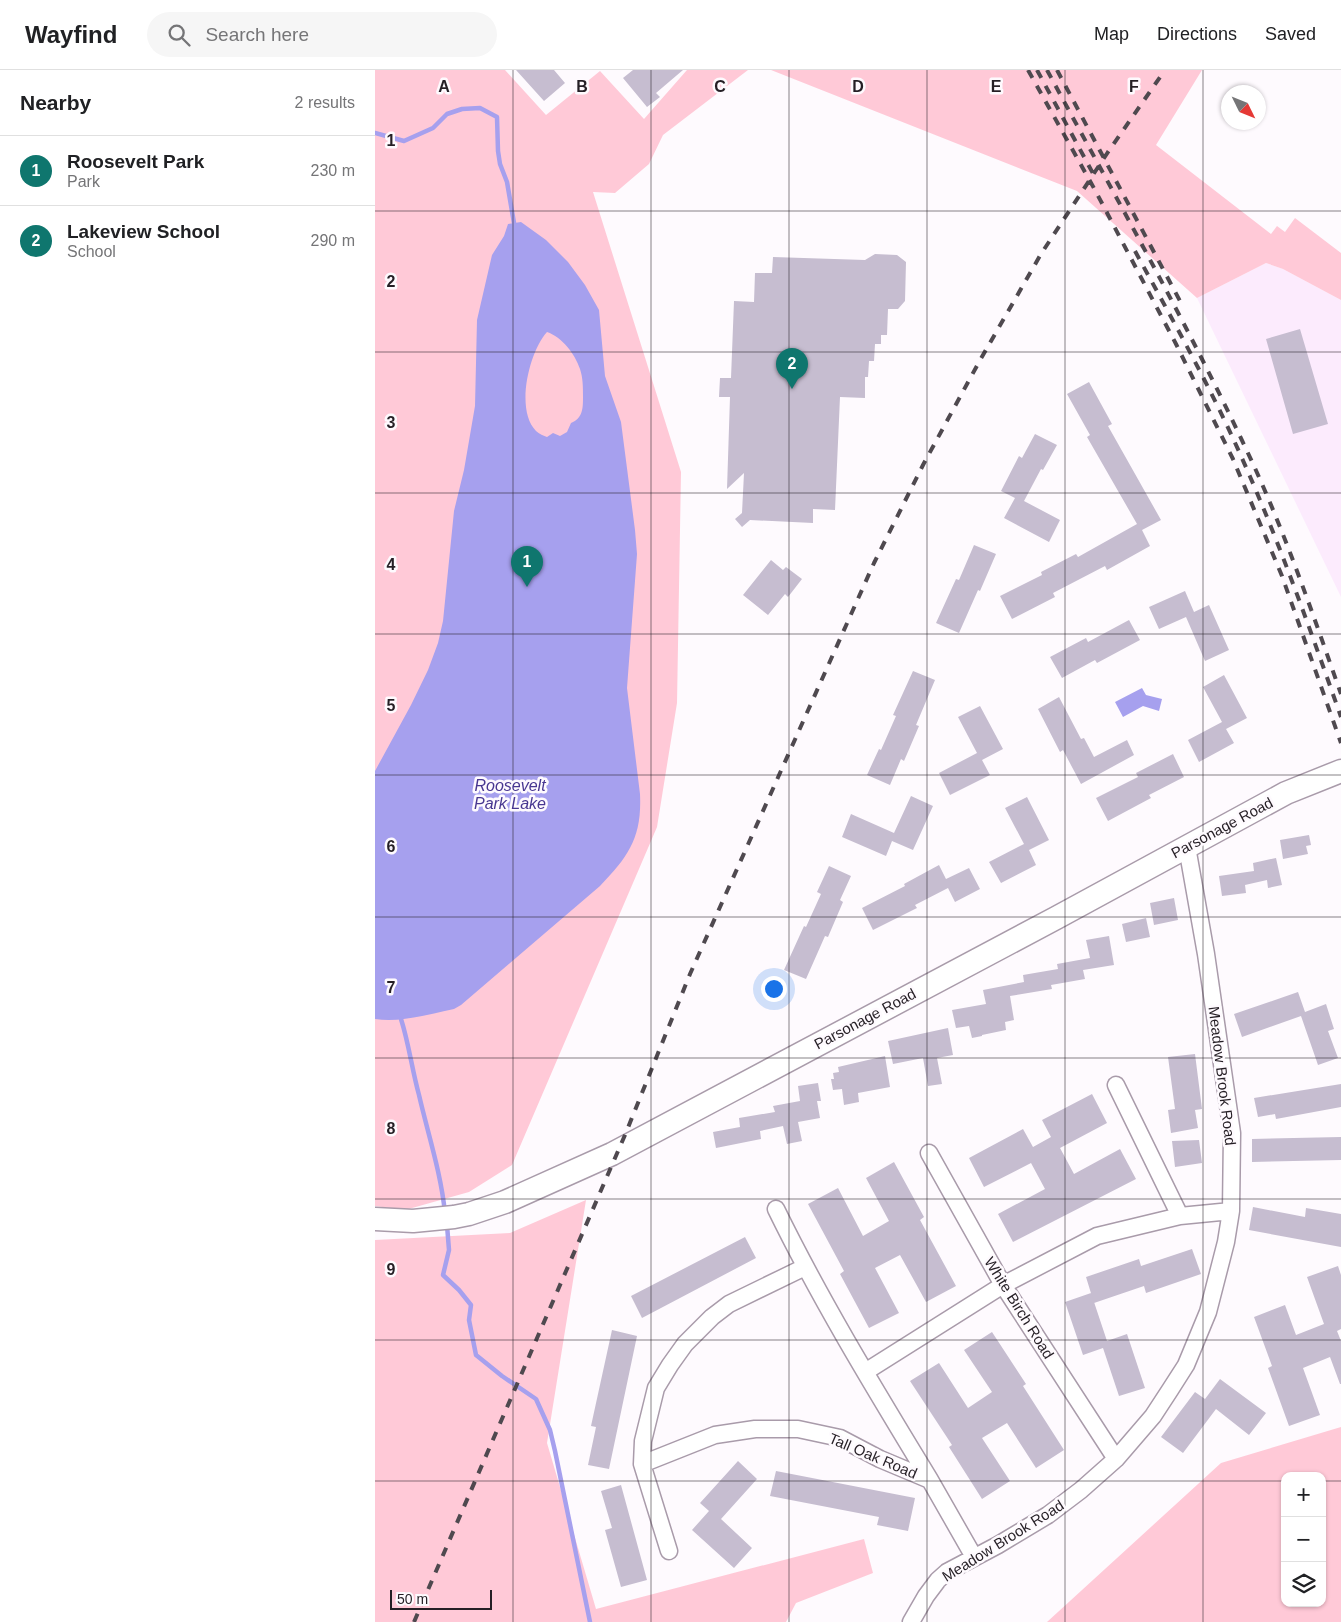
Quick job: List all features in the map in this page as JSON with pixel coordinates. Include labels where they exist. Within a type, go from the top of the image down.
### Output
[{"type":"street","name":"Parsonage Road","points":[[375,1219],[413,1221],[445,1218],[498,1204],[611,1154],[1286,794],[1341,771]]},
{"type":"street","name":"Meadow Brook Road","points":[[911,1622],[921,1603],[938,1580],[947,1572],[1022,1531],[1065,1503],[1116,1459],[1153,1416],[1186,1365],[1208,1312],[1226,1242],[1231,1211],[1232,1133],[1206,954],[1187,847]]},
{"type":"street","points":[[1116,1085],[1180,1216]]},
{"type":"street","name":"White Birch Road","points":[[929,1153],[1003,1285],[1116,1459]]},
{"type":"street","name":"Tall Oak Road","points":[[777,1209],[805,1267],[974,1557]]},
{"type":"street","points":[[865,1372],[1003,1285],[1097,1236],[1180,1216],[1231,1211]]},
{"type":"street","points":[[669,1551],[643,1464],[643,1441],[656,1388],[685,1344],[712,1317],[729,1304],[805,1267]]},
{"type":"street","name":"Tall Oak Road","points":[[643,1464],[715,1435],[755,1428],[798,1429],[840,1438],[880,1459],[930,1480]]},
{"type":"shaded area","points":[[375,70],[505,70],[546,115],[600,71],[644,119],[687,70],[748,70],[663,135],[649,164],[615,193],[593,192],[681,472],[677,703],[657,827],[512,1165],[469,1192],[405,1210],[375,1206]]},
{"type":"shaded area","points":[[771,70],[1202,70],[1156,145],[1271,234],[1277,226],[1285,232],[1295,218],[1341,253],[1341,300],[1283,269],[1266,263],[1197,298],[1077,191]]},
{"type":"shaded area","points":[[1266,263],[1283,269],[1341,300],[1341,597],[1197,298]]},
{"type":"shaded area","points":[[586,1200],[547,1443],[596,1609],[864,1539],[873,1573],[796,1603],[786,1622],[375,1622],[375,1240],[510,1233]]},
{"type":"shaded area","points":[[1341,1427],[1341,1622],[1047,1622],[1221,1463]]},
{"type":"water","name":"Roosevelt Park Lake","points":[[521,222],[546,240],[568,262],[585,285],[599,310],[605,376],[621,422],[637,554],[627,688],[640,794],[639,822],[632,845],[626,855],[600,886],[461,1005],[454,1009],[415,1017],[395,1020],[375,1019],[375,771],[411,705],[428,670],[438,643],[443,621],[454,511],[464,470],[475,406],[477,320],[492,255],[504,236],[508,224]],"holes":[[[547,332],[553,334],[567,347],[578,363],[582,379],[583,405],[582,412],[571,423],[567,432],[560,436],[553,433],[547,437],[536,431],[530,422],[526,409],[526,396],[530,367],[540,341]]]},
{"type":"water","points":[[1142,688],[1146,695],[1162,699],[1159,711],[1143,706],[1123,717],[1115,702]]},
{"type":"building","points":[[516,70],[554,70],[565,83],[544,101]]},
{"type":"building","points":[[633,70],[683,70],[656,93],[660,97],[647,107],[623,78]]},
{"type":"building","points":[[875,254],[897,255],[906,262],[905,301],[898,309],[888,309],[887,335],[881,335],[881,344],[875,344],[874,361],[869,361],[868,377],[865,377],[865,398],[840,397],[835,510],[813,509],[813,523],[750,520],[742,527],[735,519],[742,513],[744,473],[727,489],[730,397],[719,397],[720,378],[731,378],[734,301],[754,302],[755,273],[772,273],[773,257],[865,260]]},
{"type":"building","points":[[1300,329],[1328,424],[1293,434],[1266,339]]},
{"type":"building","points":[[1089,382],[1112,424],[1108,426],[1161,520],[1142,530],[1150,546],[1107,570],[1105,566],[1053,593],[1055,597],[1012,619],[1000,596],[1042,575],[1041,572],[1076,554],[1078,557],[1137,524],[1087,437],[1090,435],[1067,394]]},
{"type":"building","points":[[1035,434],[1057,445],[1043,470],[1041,469],[1024,501],[1060,520],[1049,542],[1004,518],[1015,498],[1001,491],[1019,456],[1022,458]]},
{"type":"building","points":[[974,545],[996,554],[959,633],[936,623],[956,579],[959,580]]},
{"type":"building","points":[[771,560],[783,570],[786,567],[802,579],[788,597],[785,594],[768,615],[743,595]]},
{"type":"building","points":[[1185,591],[1194,612],[1209,605],[1229,650],[1205,661],[1186,617],[1159,629],[1149,607]]},
{"type":"building","points":[[1129,620],[1140,640],[1097,663],[1095,660],[1062,678],[1050,657],[1086,638],[1088,642]]},
{"type":"building","points":[[913,671],[935,680],[916,725],[919,726],[904,761],[901,759],[890,785],[867,775],[879,749],[881,750],[896,716],[893,715]]},
{"type":"building","points":[[1224,675],[1247,718],[1226,729],[1234,743],[1199,762],[1188,740],[1222,722],[1203,687]]},
{"type":"building","points":[[1059,697],[1081,739],[1084,738],[1094,757],[1127,740],[1134,755],[1081,784],[1063,750],[1060,752],[1038,709]]},
{"type":"building","points":[[980,706],[1003,749],[982,760],[990,775],[950,795],[939,773],[977,753],[958,717]]},
{"type":"building","points":[[1173,754],[1184,777],[1149,795],[1151,798],[1108,821],[1096,798],[1138,777],[1136,773]]},
{"type":"building","points":[[911,796],[933,806],[913,850],[892,841],[886,856],[842,837],[851,814],[894,833]]},
{"type":"building","points":[[1027,797],[1049,840],[1029,850],[1036,865],[1001,883],[989,862],[1024,844],[1005,808]]},
{"type":"building","points":[[1309,835],[1311,845],[1306,846],[1308,854],[1283,859],[1280,840]]},
{"type":"building","points":[[1276,858],[1282,885],[1268,888],[1267,880],[1245,885],[1246,893],[1222,896],[1219,876],[1254,871],[1253,863]]},
{"type":"building","points":[[939,865],[946,879],[969,868],[980,889],[955,902],[948,888],[915,905],[917,908],[873,930],[862,908],[905,886],[904,884]]},
{"type":"building","points":[[829,866],[851,876],[840,900],[843,902],[828,937],[825,936],[806,979],[784,970],[821,894],[817,892]]},
{"type":"building","points":[[1174,898],[1178,920],[1154,925],[1150,903]]},
{"type":"building","points":[[1146,918],[1150,937],[1126,942],[1122,924]]},
{"type":"building","points":[[1109,936],[1114,965],[1083,970],[1085,979],[1051,985],[1052,989],[1010,996],[1014,1020],[1005,1022],[1006,1030],[972,1038],[969,1026],[956,1028],[952,1010],[986,1004],[983,990],[1024,982],[1023,975],[1058,969],[1057,964],[1090,958],[1086,940]]},
{"type":"building","points":[[1298,992],[1305,1012],[1326,1004],[1334,1029],[1328,1031],[1338,1058],[1318,1065],[1301,1016],[1242,1037],[1234,1014]]},
{"type":"building","points":[[948,1028],[953,1055],[937,1058],[942,1084],[928,1086],[923,1058],[893,1064],[888,1041]]},
{"type":"building","points":[[1195,1054],[1202,1109],[1195,1110],[1198,1128],[1171,1133],[1168,1110],[1175,1109],[1168,1057]]},
{"type":"building","points":[[885,1056],[890,1087],[858,1093],[859,1102],[844,1105],[842,1089],[833,1090],[831,1079],[834,1079],[833,1073],[839,1072],[838,1067]]},
{"type":"building","points":[[818,1083],[821,1101],[817,1101],[820,1118],[798,1122],[802,1141],[787,1144],[783,1126],[760,1131],[761,1139],[716,1148],[713,1132],[740,1127],[739,1118],[775,1112],[773,1106],[800,1101],[798,1086]]},
{"type":"building","points":[[1341,1084],[1341,1107],[1276,1119],[1275,1114],[1258,1117],[1254,1098]]},
{"type":"building","points":[[1092,1094],[1107,1123],[1060,1148],[1074,1174],[1120,1149],[1136,1179],[1013,1242],[998,1214],[1045,1189],[1031,1163],[984,1187],[969,1158],[1023,1129],[1033,1147],[1051,1137],[1042,1120]]},
{"type":"building","points":[[1341,1137],[1341,1160],[1252,1162],[1252,1139]]},
{"type":"building","points":[[1199,1140],[1202,1163],[1175,1167],[1172,1141]]},
{"type":"building","points":[[894,1162],[924,1217],[920,1220],[956,1286],[926,1302],[900,1255],[875,1268],[899,1313],[869,1328],[840,1274],[844,1271],[808,1204],[838,1188],[863,1236],[889,1221],[866,1178]]},
{"type":"building","points":[[1253,1207],[1305,1217],[1306,1208],[1341,1214],[1341,1247],[1249,1230]]},
{"type":"building","points":[[745,1237],[756,1258],[642,1318],[631,1296]]},
{"type":"building","points":[[1192,1249],[1201,1274],[1146,1293],[1144,1286],[1094,1303],[1086,1277],[1139,1259],[1141,1266]]},
{"type":"building","points":[[1338,1266],[1341,1275],[1341,1329],[1337,1331],[1341,1341],[1341,1384],[1330,1357],[1303,1368],[1320,1415],[1289,1426],[1268,1368],[1272,1366],[1254,1317],[1285,1305],[1296,1335],[1324,1324],[1307,1277]]},
{"type":"building","points":[[1091,1293],[1107,1341],[1127,1334],[1145,1388],[1119,1396],[1103,1348],[1083,1355],[1065,1302]]},
{"type":"building","points":[[612,1330],[637,1336],[609,1469],[588,1465],[596,1427],[591,1426]]},
{"type":"building","points":[[992,1332],[1026,1384],[1023,1386],[1064,1450],[1036,1468],[1007,1423],[982,1438],[1010,1481],[982,1499],[949,1447],[952,1445],[910,1381],[939,1363],[968,1408],[992,1392],[964,1350]]},
{"type":"building","points":[[1220,1379],[1266,1413],[1249,1435],[1216,1409],[1183,1453],[1161,1437],[1195,1392],[1205,1399]]},
{"type":"building","points":[[738,1461],[757,1479],[721,1519],[752,1548],[734,1568],[692,1530],[709,1511],[700,1503]]},
{"type":"building","points":[[776,1471],[915,1498],[908,1531],[877,1525],[879,1517],[770,1496]]},
{"type":"building","points":[[621,1485],[647,1580],[621,1587],[605,1530],[612,1528],[601,1491]]},
{"type":"waterway","points":[[375,133],[404,141],[433,128],[447,114],[462,109],[480,108],[497,117],[500,164],[507,182],[514,223]]},
{"type":"waterway","points":[[401,1019],[437,1168],[445,1213]]},
{"type":"waterway","points":[[447,1225],[449,1250],[443,1275],[471,1305],[469,1320],[476,1355],[502,1376],[536,1399],[550,1430],[590,1622]]},
{"type":"railway","points":[[1028,70],[1095,190],[1176,344],[1233,459],[1282,576],[1341,743]]},
{"type":"railway","points":[[1037,70],[1096,179]]},
{"type":"railway","points":[[1047,70],[1224,402],[1260,480],[1285,541],[1341,694]]},
{"type":"railway","points":[[1057,70],[1180,301]]},
{"type":"railway","points":[[414,1622],[625,1135],[690,974],[874,563],[923,465],[1041,254],[1165,70]]},
{"type":"railway","points":[[1135,251],[1204,378],[1241,456],[1306,618],[1341,717]]},
{"type":"place","name":"Lakeview School","points":[[792,389]]},
{"type":"place","name":"Roosevelt Park","points":[[527,587]]}]
